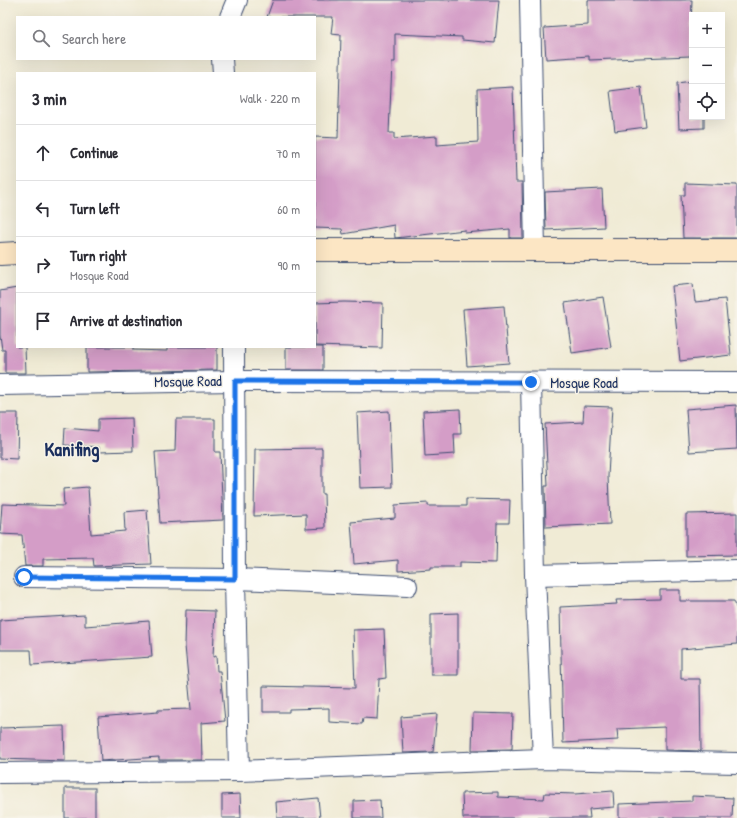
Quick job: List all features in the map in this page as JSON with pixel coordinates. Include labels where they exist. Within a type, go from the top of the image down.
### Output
[{"type":"street","points":[[230,16],[237,0]]},
{"type":"street","points":[[530,0],[535,250]]},
{"type":"street","points":[[222,60],[223,72]]},
{"type":"street","points":[[316,250],[737,250]]},
{"type":"street","points":[[0,254],[16,253]]},
{"type":"street","points":[[234,348],[235,579],[239,772]]},
{"type":"street","name":"Mosque Road","points":[[0,384],[235,381],[737,382]]},
{"type":"street","points":[[531,382],[534,575],[543,759]]},
{"type":"street","points":[[534,575],[737,570]]},
{"type":"street","points":[[24,577],[235,579],[406,586]]},
{"type":"street","points":[[0,773],[239,772],[543,759],[737,763]]},
{"type":"building","points":[[273,0],[499,0],[495,43],[462,40],[462,37],[395,34],[395,62],[392,62],[389,133],[394,133],[394,139],[437,136],[437,145],[478,142],[477,89],[513,87],[516,182],[522,182],[523,238],[510,238],[510,229],[465,233],[465,230],[395,238],[394,225],[343,234],[342,229],[316,228],[316,137],[338,138],[341,35],[331,34],[333,17],[267,16]]},
{"type":"building","points":[[588,0],[692,0],[692,12],[689,12],[689,56],[589,60],[589,56],[546,59],[544,28],[588,25]]},
{"type":"building","points":[[689,81],[689,120],[704,120],[704,128],[679,129],[677,83]]},
{"type":"building","points":[[641,87],[646,127],[615,131],[610,91]]},
{"type":"building","points":[[685,183],[737,185],[737,238],[683,238],[681,195],[685,195]]},
{"type":"building","points":[[602,189],[604,227],[546,230],[545,192]]},
{"type":"building","points":[[693,284],[695,302],[725,299],[731,355],[680,361],[672,286]]},
{"type":"building","points":[[16,288],[16,348],[25,348],[26,373],[5,373],[5,350],[2,350],[0,335],[0,291]]},
{"type":"building","points":[[603,297],[611,347],[572,353],[565,303]]},
{"type":"building","points":[[316,303],[383,303],[382,348],[316,346]]},
{"type":"building","points":[[504,306],[509,363],[467,366],[463,309]]},
{"type":"building","points":[[323,347],[323,370],[286,370],[286,348]]},
{"type":"building","points":[[87,348],[133,348],[133,350],[167,351],[167,348],[217,348],[217,370],[87,372]]},
{"type":"building","points":[[736,405],[737,449],[689,452],[686,409]]},
{"type":"building","points":[[584,406],[612,407],[608,476],[610,524],[546,527],[545,486],[548,486],[545,424],[583,422]]},
{"type":"building","points":[[460,409],[461,434],[454,434],[455,454],[425,456],[423,411]]},
{"type":"building","points":[[389,411],[392,487],[360,488],[357,413]]},
{"type":"building","points":[[0,413],[18,413],[17,459],[0,458]]},
{"type":"building","points":[[132,418],[133,451],[99,452],[99,447],[64,445],[65,428],[98,431],[98,419]]},
{"type":"building","points":[[176,419],[215,419],[215,452],[220,452],[223,520],[160,523],[155,452],[175,451]]},
{"type":"building","points":[[322,448],[322,494],[324,494],[325,528],[306,529],[306,514],[254,516],[255,449]]},
{"type":"building","points":[[88,487],[91,534],[125,531],[124,512],[147,510],[151,564],[94,566],[93,558],[43,559],[43,566],[25,566],[22,535],[0,534],[2,504],[64,506],[63,489]]},
{"type":"building","points":[[466,499],[510,500],[509,523],[497,523],[496,563],[460,562],[460,567],[431,567],[431,569],[398,571],[398,560],[354,564],[351,522],[395,518],[395,505],[428,503],[428,506],[466,506]]},
{"type":"building","points":[[737,513],[737,555],[686,556],[686,514]]},
{"type":"building","points":[[660,590],[680,590],[680,601],[734,601],[737,610],[737,644],[681,649],[681,679],[700,679],[701,751],[665,750],[665,727],[617,729],[618,740],[563,743],[560,607],[617,604],[616,600],[660,599]]},
{"type":"building","points":[[186,610],[215,611],[213,657],[216,656],[217,671],[220,671],[225,721],[201,723],[202,760],[159,760],[159,757],[101,761],[98,717],[158,712],[158,710],[191,709],[185,646]]},
{"type":"building","points":[[458,613],[458,675],[431,675],[431,614]]},
{"type":"building","points":[[85,615],[85,626],[149,621],[152,657],[32,665],[31,650],[0,650],[0,620]]},
{"type":"building","points":[[384,629],[386,678],[379,679],[377,719],[363,718],[362,724],[329,722],[329,708],[289,709],[289,712],[263,712],[263,686],[355,688],[353,630]]},
{"type":"building","points":[[473,713],[513,714],[512,749],[472,750]]},
{"type":"building","points":[[437,714],[433,752],[403,753],[401,717]]},
{"type":"building","points":[[64,726],[65,761],[0,759],[0,728]]},
{"type":"building","points":[[65,788],[95,788],[95,818],[65,818]]},
{"type":"building","points":[[613,791],[614,807],[589,809],[590,818],[463,818],[462,793],[498,792],[498,797],[544,799],[545,793],[575,794]]},
{"type":"building","points":[[240,794],[241,818],[222,818],[222,795]]},
{"type":"building","points":[[692,796],[733,798],[732,818],[619,818],[619,804],[692,801]]},
{"type":"building","points":[[318,798],[320,818],[277,818],[276,802]]},
{"type":"building","points":[[380,800],[381,818],[354,818],[354,801]]},
{"type":"district","name":"Kanifing","points":[[72,449]]},
{"type":"route","points":[[24,577],[235,579],[235,381],[531,382]]}]
